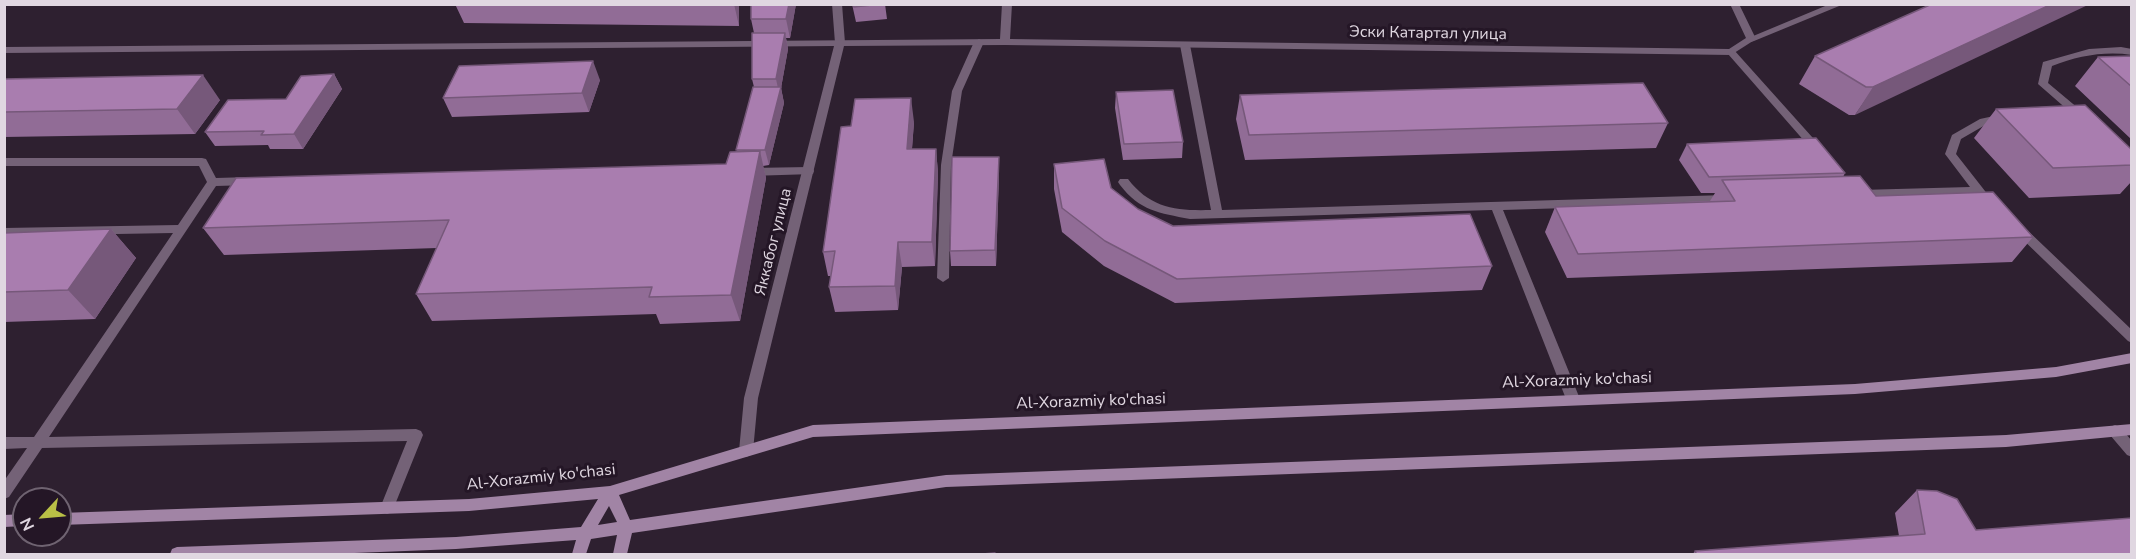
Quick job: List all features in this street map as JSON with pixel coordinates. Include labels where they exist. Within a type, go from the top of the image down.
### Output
[{"type":"main road","name":"Al-Xorazmiy ko'chasi","points":[[72,519],[469,505],[610,492],[813,431],[1855,389],[1957,382],[2085,369],[2132,358]]},
{"type":"main road","points":[[177,555],[456,543],[585,533],[946,481],[1982,442],[2132,429]]},
{"type":"main road","points":[[610,492],[626,527],[620,555]]},
{"type":"main road","points":[[579,555],[585,533],[610,492]]},
{"type":"street","name":"Яккабог улица","points":[[746,451],[751,398],[840,43],[837,4]]},
{"type":"street","points":[[1005,42],[1007,4]]},
{"type":"street","points":[[1734,4],[1751,39]]},
{"type":"street","points":[[1826,159],[1731,52],[1751,39],[1840,4]]},
{"type":"street","points":[[943,278],[946,165],[957,91],[979,42]]},
{"type":"street","name":"Эски Катартал улица","points":[[4,50],[1005,42],[1731,52]]},
{"type":"street","points":[[1185,45],[1217,214]]},
{"type":"street","points":[[2062,117],[2090,124],[2043,84],[2047,64],[2070,55],[2119,49],[2132,52]]},
{"type":"street","points":[[1994,206],[1978,191],[1950,154],[1956,137],[1983,121],[2017,114]]},
{"type":"street","points":[[4,162],[202,162],[213,182]]},
{"type":"street","points":[[738,172],[809,171]]},
{"type":"street","points":[[213,182],[261,181]]},
{"type":"street","points":[[4,493],[213,182]]},
{"type":"street","points":[[1124,182],[1131,193],[1149,208],[1190,214],[1741,198]]},
{"type":"street","points":[[1852,192],[1978,191]]},
{"type":"street","points":[[1496,206],[1573,399]]},
{"type":"street","points":[[2010,221],[2132,338]]},
{"type":"street","points":[[4,232],[181,229]]},
{"type":"street","points":[[2115,431],[2132,451]]},
{"type":"street","points":[[4,443],[416,435],[387,508]]},
{"type":"building","points":[[751,4],[789,4],[786,19],[751,19]]},
{"type":"building","points":[[853,4],[881,4],[854,7]]},
{"type":"building","points":[[1932,4],[2052,4],[1873,87],[1866,87],[1815,56]]},
{"type":"building","points":[[752,33],[785,33],[776,79],[752,79]]},
{"type":"building","points":[[2132,56],[2132,87],[2098,57]]},
{"type":"building","points":[[593,61],[582,93],[443,98],[459,66]]},
{"type":"building","points":[[334,74],[294,134],[261,135],[264,131],[205,132],[228,100],[286,99],[301,76]]},
{"type":"building","points":[[203,75],[177,109],[4,112],[4,79]]},
{"type":"building","points":[[1643,83],[1668,123],[1249,135],[1240,95]]},
{"type":"building","points":[[753,87],[781,87],[765,150],[736,150]]},
{"type":"building","points":[[1173,90],[1183,142],[1124,144],[1116,92]]},
{"type":"building","points":[[911,98],[907,149],[936,149],[932,242],[898,242],[895,286],[829,287],[835,251],[823,252],[841,127],[851,126],[855,99]]},
{"type":"building","points":[[2085,105],[2132,150],[2132,165],[2053,168],[1996,109]]},
{"type":"building","points":[[1816,138],[1845,173],[1709,177],[1687,144]]},
{"type":"building","points":[[760,151],[731,295],[649,297],[652,287],[416,294],[449,220],[203,228],[236,178],[726,164],[730,152]]},
{"type":"building","points":[[952,157],[999,157],[995,250],[950,251]]},
{"type":"building","points":[[1104,159],[1111,188],[1138,209],[1173,226],[1470,214],[1492,266],[1177,279],[1105,241],[1062,208],[1054,164]]},
{"type":"building","points":[[1860,176],[1876,196],[1993,192],[2033,237],[1578,254],[1555,207],[1735,201],[1722,180]]},
{"type":"building","points":[[111,229],[68,290],[4,292],[4,233]]},
{"type":"building","points":[[1917,490],[1937,491],[1957,499],[1976,530],[2132,518],[2132,555],[1697,555],[1695,551],[1925,534]]},
{"type":"building","points":[[995,553],[995,555],[969,555]]}]
